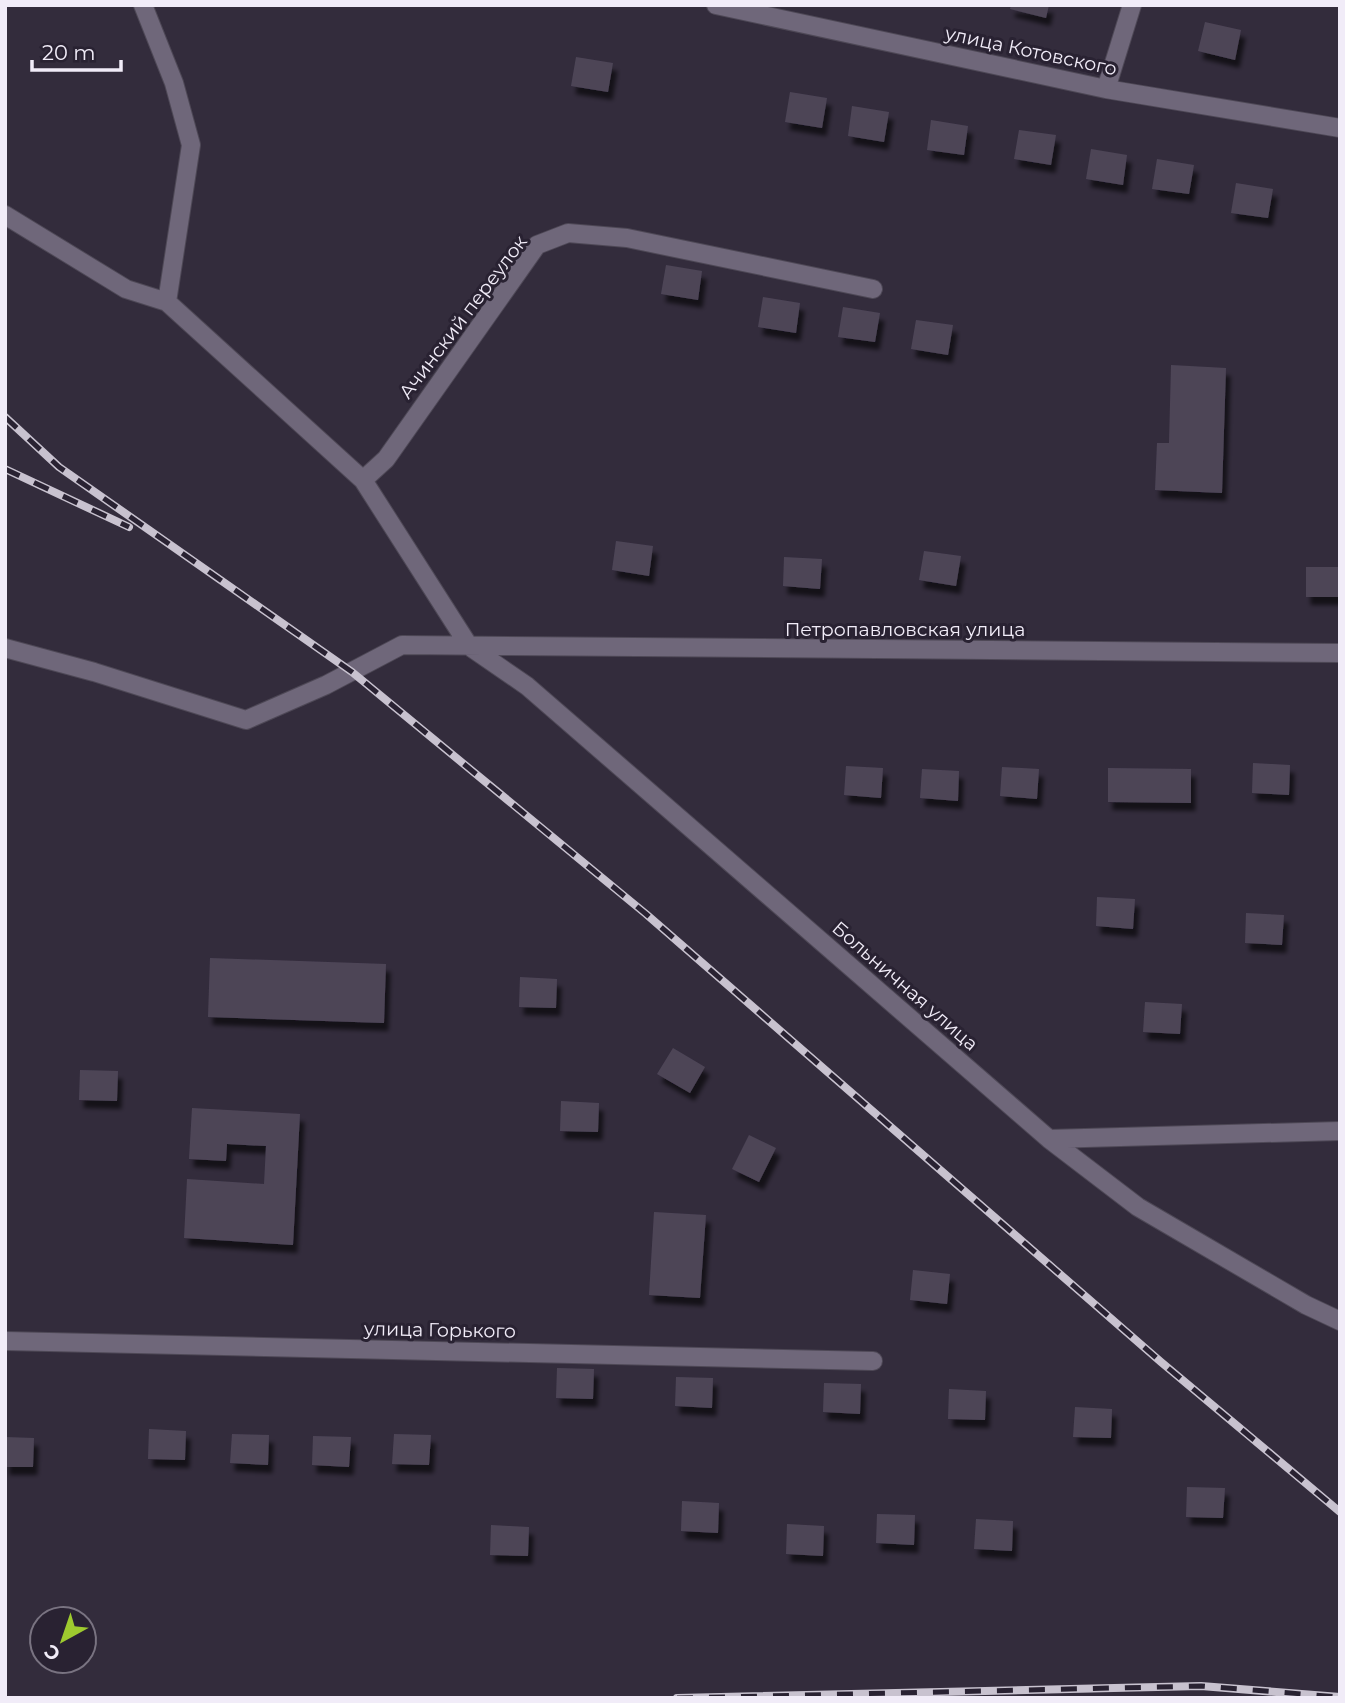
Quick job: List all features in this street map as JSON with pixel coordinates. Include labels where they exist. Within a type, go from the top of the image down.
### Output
[{"type":"street","points":[[143,5],[174,83],[191,145],[167,302]]},
{"type":"street","name":"улица Котовского","points":[[716,5],[1106,89],[1340,128]]},
{"type":"street","points":[[1106,89],[1132,5]]},
{"type":"street","points":[[5,215],[126,289],[167,302],[363,480],[469,646]]},
{"type":"street","name":"Ачинский переулок","points":[[363,480],[386,459],[537,245],[568,233],[627,238],[873,289]]},
{"type":"street","name":"Петропавловская улица","points":[[5,648],[94,672],[246,720],[326,685],[402,645],[1340,653]]},
{"type":"street","name":"Больничная улица","points":[[469,646],[527,687],[1049,1139],[1139,1207],[1306,1305],[1340,1321]]},
{"type":"street","points":[[1049,1139],[1340,1131]]},
{"type":"street","name":"улица Горького","points":[[5,1341],[873,1361]]},
{"type":"building","points":[[1011,5],[1049,5],[1046,18],[1010,9]]},
{"type":"building","points":[[1205,22],[1241,30],[1235,60],[1198,51]]},
{"type":"building","points":[[576,57],[613,63],[608,92],[571,86]]},
{"type":"building","points":[[790,92],[827,98],[822,128],[785,122]]},
{"type":"building","points":[[852,106],[889,112],[884,142],[848,136]]},
{"type":"building","points":[[931,120],[968,126],[964,155],[927,150]]},
{"type":"building","points":[[1019,130],[1056,135],[1051,165],[1014,159]]},
{"type":"building","points":[[1091,149],[1127,155],[1123,185],[1086,179]]},
{"type":"building","points":[[1157,159],[1194,165],[1189,194],[1152,189]]},
{"type":"building","points":[[1236,183],[1273,189],[1268,218],[1231,213]]},
{"type":"building","points":[[666,265],[702,271],[698,300],[661,294]]},
{"type":"building","points":[[763,297],[800,303],[796,333],[758,327]]},
{"type":"building","points":[[843,307],[880,313],[875,342],[838,337]]},
{"type":"building","points":[[916,320],[953,325],[948,355],[911,349]]},
{"type":"building","points":[[1171,365],[1226,368],[1222,493],[1155,490],[1157,443],[1169,443]]},
{"type":"building","points":[[616,541],[653,546],[649,576],[612,570]]},
{"type":"building","points":[[924,551],[961,556],[956,586],[919,580]]},
{"type":"building","points":[[784,557],[822,559],[820,589],[783,586]]},
{"type":"building","points":[[1306,567],[1340,567],[1340,597],[1306,597]]},
{"type":"building","points":[[1253,763],[1290,765],[1289,795],[1252,793]]},
{"type":"building","points":[[846,766],[883,768],[881,798],[844,795]]},
{"type":"building","points":[[1002,767],[1039,769],[1037,799],[1000,796]]},
{"type":"building","points":[[1108,768],[1191,769],[1191,803],[1108,802]]},
{"type":"building","points":[[922,769],[959,771],[958,801],[920,798]]},
{"type":"building","points":[[1097,897],[1135,899],[1133,929],[1096,926]]},
{"type":"building","points":[[1246,913],[1284,915],[1282,945],[1245,943]]},
{"type":"building","points":[[210,958],[386,964],[384,1023],[208,1017]]},
{"type":"building","points":[[520,977],[557,979],[556,1008],[519,1007]]},
{"type":"building","points":[[1145,1002],[1182,1004],[1180,1034],[1143,1032]]},
{"type":"building","points":[[673,1048],[705,1067],[690,1093],[657,1074]]},
{"type":"building","points":[[80,1070],[118,1071],[117,1101],[79,1100]]},
{"type":"building","points":[[561,1101],[599,1103],[598,1132],[560,1131]]},
{"type":"building","points":[[192,1108],[300,1114],[293,1245],[184,1238],[187,1179],[264,1184],[266,1146],[227,1144],[226,1161],[189,1159]]},
{"type":"building","points":[[749,1135],[776,1148],[759,1182],[732,1169]]},
{"type":"building","points":[[654,1212],[706,1215],[700,1298],[649,1295]]},
{"type":"building","points":[[913,1270],[950,1274],[947,1304],[910,1300]]},
{"type":"building","points":[[557,1368],[594,1369],[593,1399],[556,1398]]},
{"type":"building","points":[[676,1377],[713,1378],[712,1408],[675,1406]]},
{"type":"building","points":[[824,1383],[861,1384],[860,1414],[823,1412]]},
{"type":"building","points":[[949,1389],[986,1391],[985,1420],[948,1419]]},
{"type":"building","points":[[1075,1407],[1112,1409],[1111,1438],[1073,1437]]},
{"type":"building","points":[[149,1429],[186,1431],[185,1460],[148,1459]]},
{"type":"building","points":[[232,1434],[269,1435],[268,1465],[230,1463]]},
{"type":"building","points":[[394,1434],[431,1435],[429,1465],[392,1464]]},
{"type":"building","points":[[313,1436],[351,1437],[349,1467],[312,1465]]},
{"type":"building","points":[[5,1437],[34,1438],[33,1467],[5,1467]]},
{"type":"building","points":[[1187,1487],[1225,1488],[1223,1518],[1186,1517]]},
{"type":"building","points":[[682,1501],[719,1503],[718,1533],[681,1531]]},
{"type":"building","points":[[877,1514],[915,1515],[914,1545],[876,1543]]},
{"type":"building","points":[[976,1519],[1013,1521],[1012,1551],[974,1549]]},
{"type":"building","points":[[787,1524],[824,1526],[823,1556],[786,1554]]},
{"type":"building","points":[[491,1525],[529,1527],[528,1556],[490,1555]]},
{"type":"railway","points":[[5,417],[59,467],[352,672],[646,914],[1161,1362],[1340,1512]]},
{"type":"railway","points":[[5,469],[129,527]]},
{"type":"railway","points":[[677,1698],[1201,1686],[1340,1697]]}]
